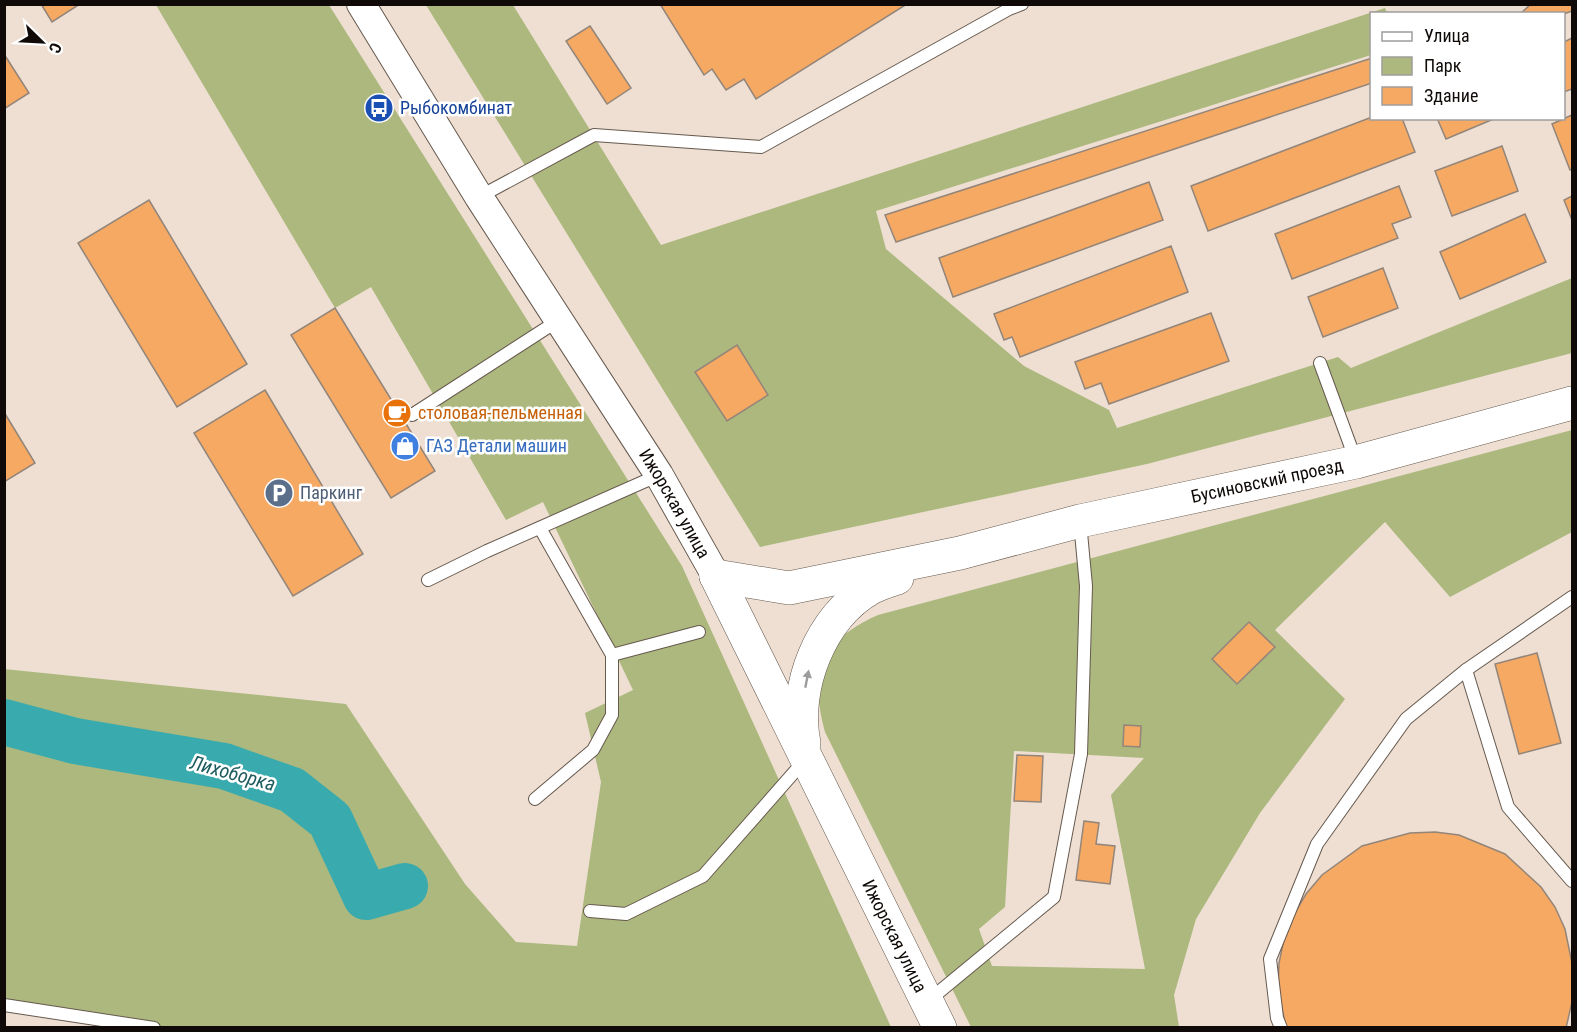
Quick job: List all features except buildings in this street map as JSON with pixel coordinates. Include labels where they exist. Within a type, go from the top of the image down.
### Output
[{"type":"main road","name":"Бусиновский проезд","points":[[960,553],[1080,521],[1356,462],[1572,403]]},
{"type":"main road","points":[[717,576],[789,588],[960,553]]},
{"type":"main road","points":[[807,757],[802,714],[808,675],[820,645],[840,614],[871,588],[960,553]]},
{"type":"main road","name":"Ижорская улица","points":[[717,576],[934,1014]]},
{"type":"street","name":"Ижорская улица","points":[[361,4],[479,197],[659,475],[717,576]]},
{"type":"lane","points":[[479,197],[594,135],[760,147],[1009,9],[1022,4]]},
{"type":"lane","points":[[412,415],[559,320]]},
{"type":"lane","points":[[1320,363],[1356,462]]},
{"type":"lane","points":[[428,580],[659,475]]},
{"type":"lane","points":[[934,1014],[1054,897],[1081,754],[1086,586],[1080,521]]},
{"type":"lane","points":[[535,799],[594,750],[612,715],[612,656],[540,528]]},
{"type":"lane","points":[[1281,1028],[1277,1018],[1270,959],[1317,844],[1406,718],[1466,670],[1572,597]]},
{"type":"lane","points":[[612,656],[699,632]]},
{"type":"lane","points":[[1466,670],[1508,807],[1572,880]]},
{"type":"lane","points":[[590,911],[626,914],[703,876],[807,757]]},
{"type":"lane","points":[[4,1005],[154,1028]]},
{"type":"green space","points":[[156,5],[329,5],[682,566],[891,1027],[154,1028],[5,1005],[4,669],[346,704],[465,884],[516,942],[577,946],[601,782],[585,713],[633,690],[543,502],[506,520],[371,287],[335,308]]},
{"type":"green space","points":[[426,5],[513,5],[661,245],[1370,13],[1370,55],[876,211],[886,249],[1024,366],[1109,410],[1117,428],[1338,357],[1351,368],[1572,278],[1572,353],[1147,464],[760,547]]},
{"type":"green space","points":[[1385,8],[1387,12],[1373,12]]},
{"type":"green space","points":[[1572,430],[1572,532],[1450,597],[1385,522],[1275,630],[1345,699],[1260,813],[1196,919],[1174,995],[1179,1027],[971,1027],[825,732],[820,711],[819,676],[824,661],[843,636],[878,615]],"holes":[[[1014,751],[1144,758],[1111,795],[1145,969],[992,966],[979,929],[1005,907]]]},
{"type":"waterway","name":"Лихоборка","points":[[4,722],[75,741],[224,766],[292,790],[330,820],[366,897],[405,886]]},
{"type":"place","name":"Рыбокомбинат","points":[[379,108]]},
{"type":"place","name":"столовая-пельменная","points":[[397,413]]},
{"type":"place","name":"ГАЗ Детали машин","points":[[405,446]]},
{"type":"place","name":"Паркинг","points":[[279,493]]}]
